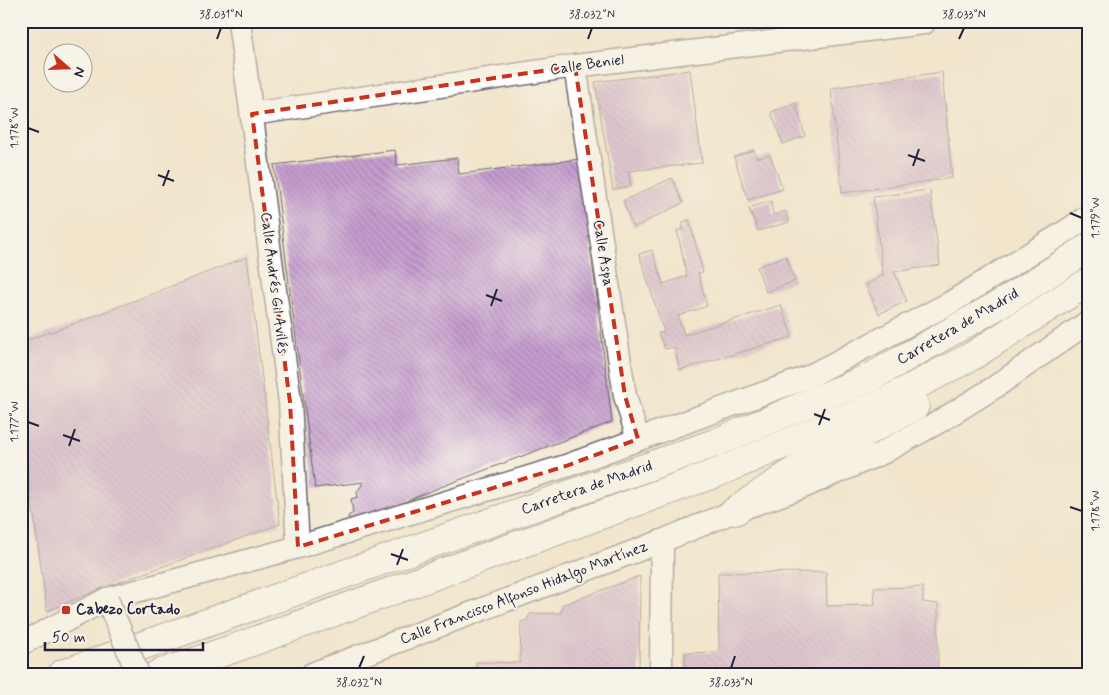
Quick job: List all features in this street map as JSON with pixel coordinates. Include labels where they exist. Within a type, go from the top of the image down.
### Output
[{"type":"main road","name":"Carretera de Madrid","points":[[62,674],[715,443],[871,377],[1007,300],[1088,248]]},
{"type":"main road","name":"Carretera de Madrid","points":[[158,674],[728,468],[884,402],[972,356],[1088,282]]},
{"type":"main road","points":[[735,511],[796,470],[996,363],[1088,294]]},
{"type":"street","name":"Calle Andrés Gil Avilés","points":[[239,21],[290,402],[298,547]]},
{"type":"street","name":"Calle Beniel","points":[[252,114],[575,66],[924,23]]},
{"type":"street","name":"Calle Aspa","points":[[575,66],[625,396],[638,438]]},
{"type":"street","points":[[21,644],[107,599],[298,547],[566,466],[808,377],[950,303],[1088,216]]},
{"type":"street","name":"Calle Francisco Alfonso Hidalgo Martínez","points":[[312,674],[662,541],[735,511],[803,487],[882,453],[942,420],[995,387],[1088,322]]},
{"type":"street","points":[[661,674],[662,541]]},
{"type":"street","points":[[107,599],[138,674]]},
{"type":"highlighted area","points":[[575,66],[625,396],[638,439],[566,466],[298,547],[290,402],[252,114]]},
{"type":"building","points":[[690,70],[702,163],[628,171],[631,186],[613,190],[595,82]]},
{"type":"building","points":[[942,72],[952,178],[842,193],[831,88]]},
{"type":"building","points":[[796,103],[805,136],[783,144],[771,112]]},
{"type":"building","points":[[395,150],[397,165],[457,158],[459,174],[580,159],[612,422],[438,488],[351,524],[348,516],[353,513],[351,499],[358,497],[357,492],[364,482],[315,488],[274,165]]},
{"type":"building","points":[[754,150],[756,158],[770,155],[783,189],[748,200],[734,157]]},
{"type":"building","points":[[672,178],[683,203],[633,228],[623,201]]},
{"type":"building","points":[[930,190],[940,265],[894,272],[907,301],[879,314],[866,285],[883,275],[873,197]]},
{"type":"building","points":[[771,201],[773,215],[786,211],[789,222],[758,231],[749,208]]},
{"type":"building","points":[[689,220],[703,272],[698,273],[707,306],[678,316],[684,335],[781,305],[792,337],[680,370],[674,347],[665,349],[658,333],[664,332],[639,254],[652,250],[663,284],[687,276],[677,230],[683,230],[683,222]]},
{"type":"building","points":[[786,256],[795,281],[766,292],[757,267]]},
{"type":"building","points":[[247,257],[280,524],[103,588],[47,611],[21,422],[21,342],[71,325]]},
{"type":"building","points":[[22,491],[25,508],[21,508]]},
{"type":"building","points":[[27,514],[29,526],[21,527],[21,515]]},
{"type":"building","points":[[826,572],[827,606],[875,605],[874,588],[923,587],[923,602],[938,604],[938,674],[685,674],[685,653],[719,652],[718,573]]},
{"type":"building","points":[[640,576],[639,674],[476,674],[476,662],[520,663],[521,622],[527,620],[530,614],[561,613],[562,605]]},
{"type":"place","name":"Cabezo Cortado","points":[[66,610]]}]
